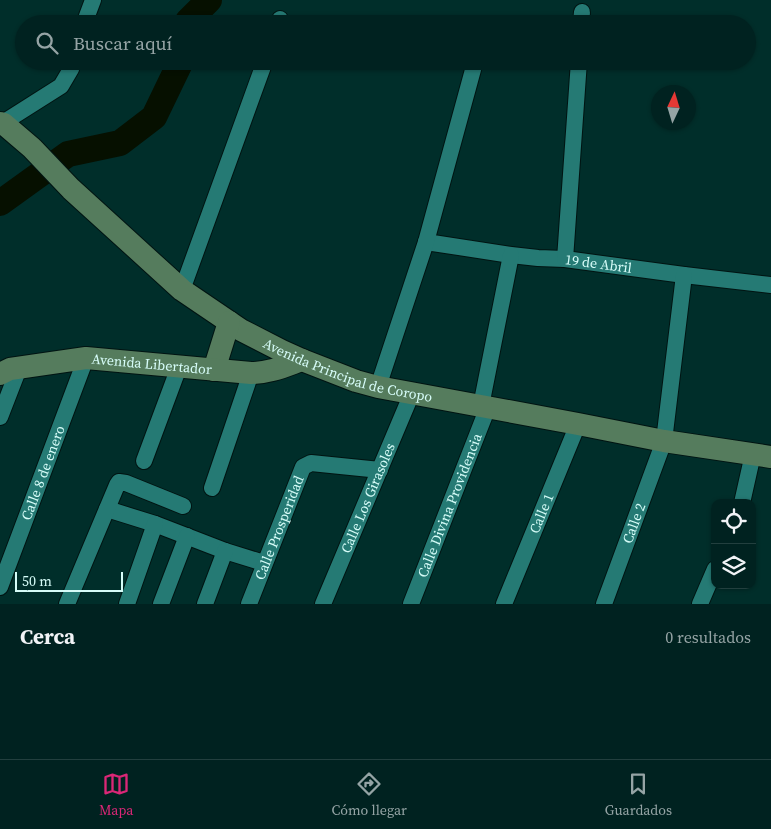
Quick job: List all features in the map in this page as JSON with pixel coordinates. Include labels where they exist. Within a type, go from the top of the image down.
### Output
[{"type":"street","points":[[87,15],[92,0]]},
{"type":"street","points":[[0,123],[61,86],[70,70]]},
{"type":"street","points":[[182,290],[261,70]]},
{"type":"street","points":[[378,387],[426,242],[473,70]]},
{"type":"street","points":[[565,259],[577,70]]},
{"type":"street","name":"Avenida Principal de Coropo","points":[[0,123],[4,124],[32,148],[71,189],[182,290],[241,330],[302,360],[356,381],[378,387],[664,442],[762,456]]},
{"type":"street","name":"19 de Abril","points":[[426,242],[511,255],[565,259],[771,285]]},
{"type":"street","name":"Calle Divina Providencia","points":[[411,604],[484,407],[511,255]]},
{"type":"street","name":"Calle 2","points":[[604,604],[664,442],[684,275]]},
{"type":"street","points":[[214,370],[229,322]]},
{"type":"street","name":"Avenida Libertador","points":[[9,371],[86,358],[261,373],[277,370],[302,360]]},
{"type":"street","name":"Calle 8 de enero","points":[[0,587],[86,358]]},
{"type":"street","points":[[144,461],[180,367]]},
{"type":"street","points":[[0,417],[9,371]]},
{"type":"street","points":[[212,488],[251,373]]},
{"type":"street","name":"Calle Los Girasoles","points":[[323,604],[412,393]]},
{"type":"street","name":"Calle 1","points":[[504,604],[578,424]]},
{"type":"street","points":[[744,499],[762,456]]},
{"type":"street","name":"Calle Prosperidad","points":[[248,604],[303,467],[311,463],[380,470]]},
{"type":"street","points":[[67,604],[116,485],[119,482],[126,483],[183,506]]},
{"type":"street","points":[[107,509],[264,563]]},
{"type":"street","points":[[127,604],[155,524]]},
{"type":"street","points":[[161,604],[186,536]]},
{"type":"street","points":[[205,604],[225,551]]},
{"type":"street","points":[[700,604],[711,578]]},
{"type":"waterway","points":[[194,15],[209,0]]},
{"type":"waterway","points":[[0,203],[68,154],[120,143],[154,117],[177,70]]}]
